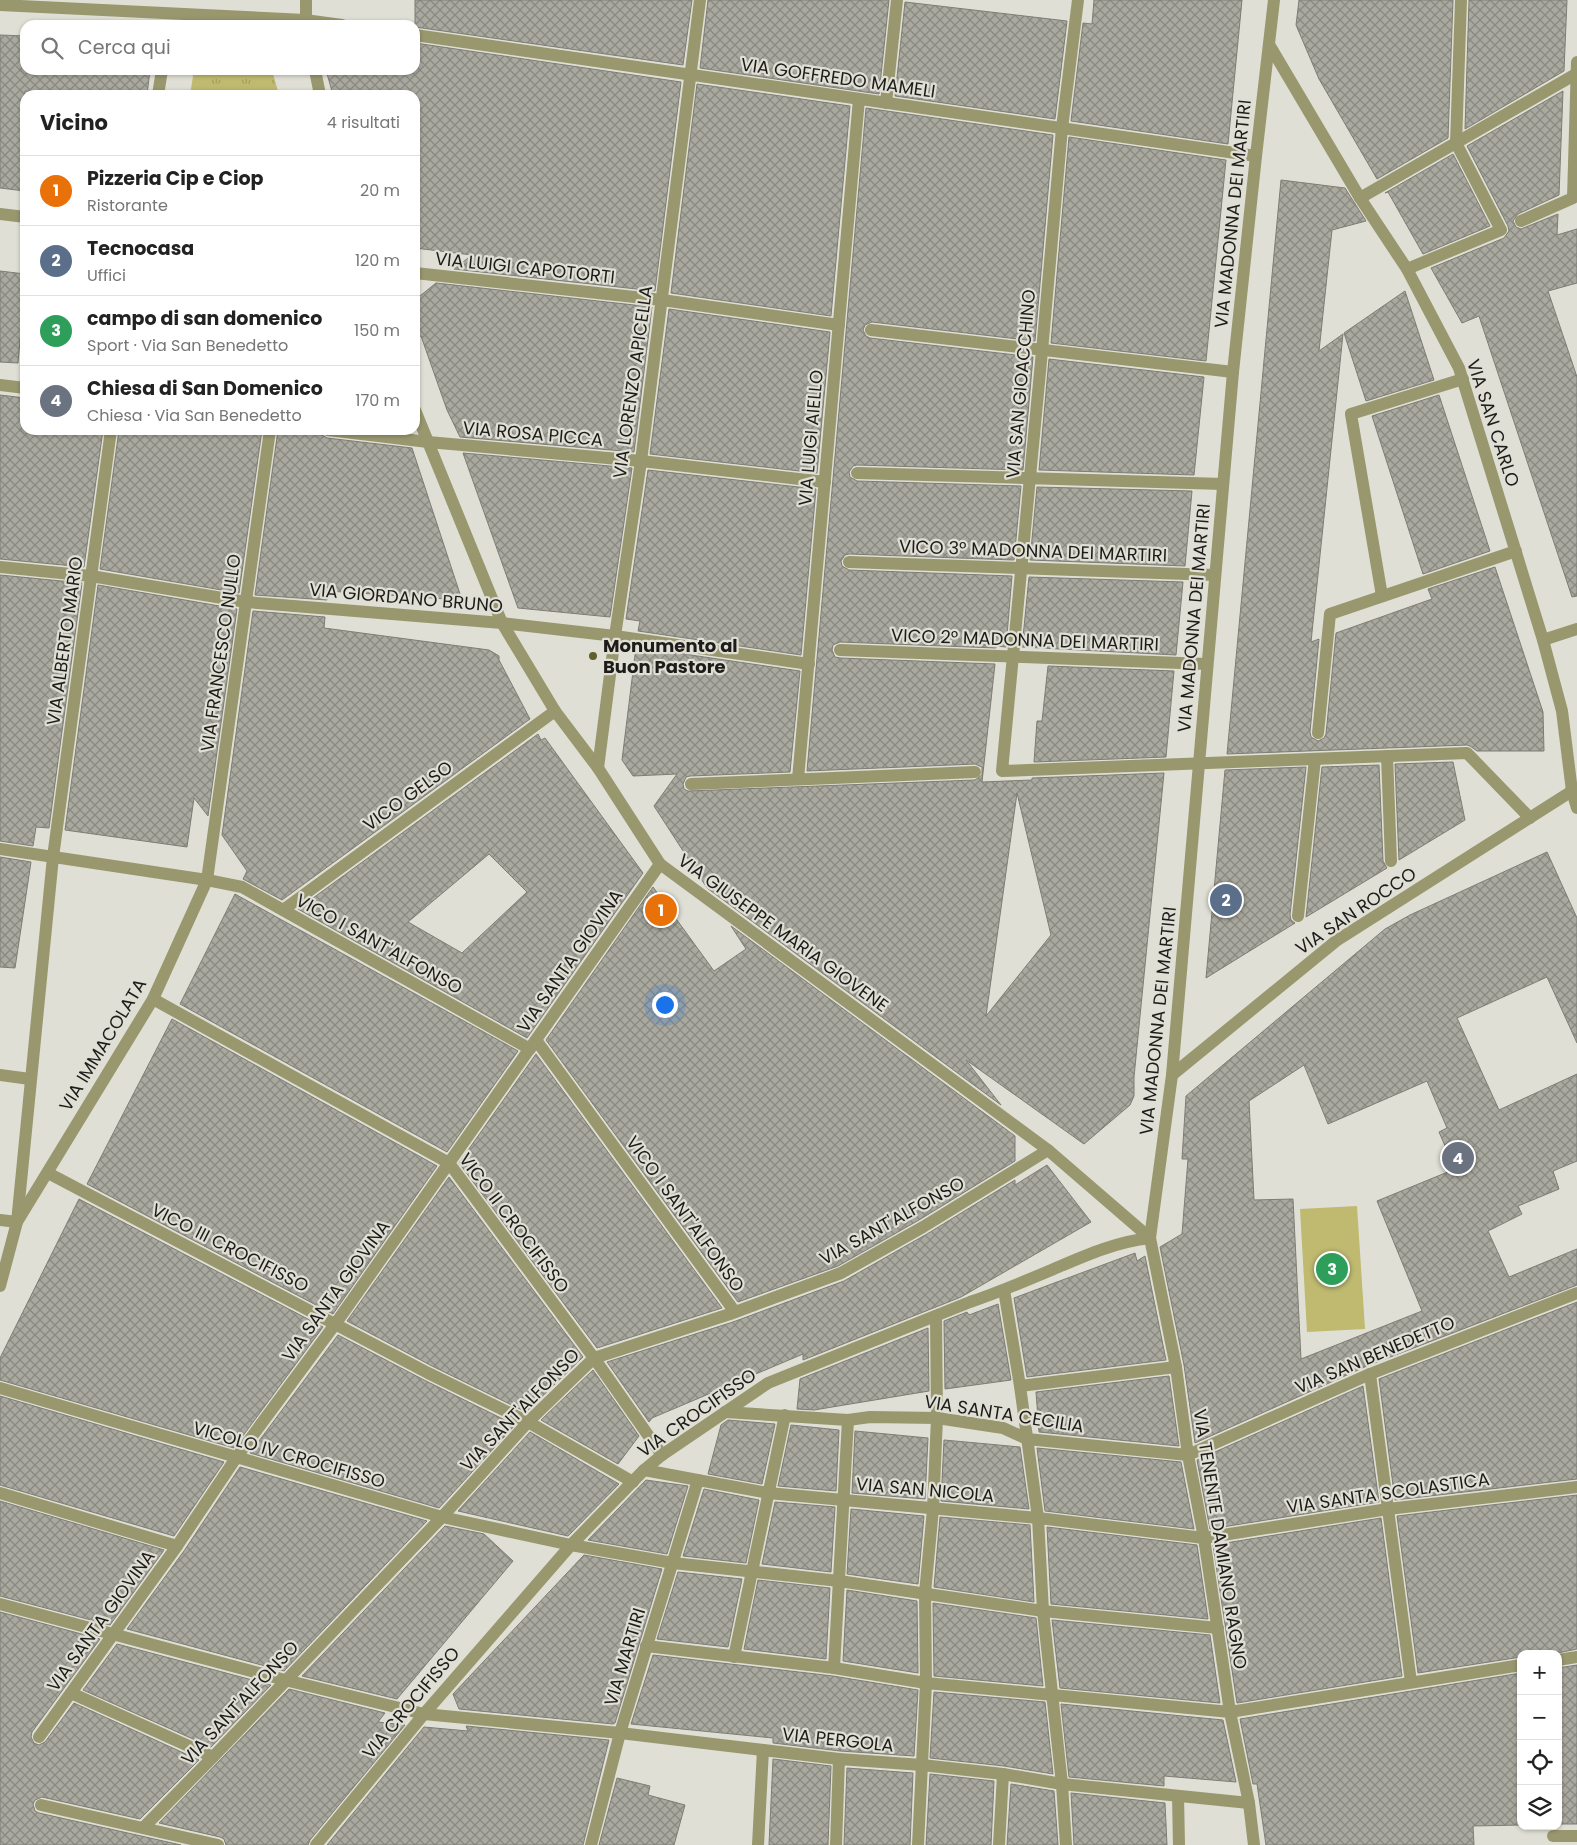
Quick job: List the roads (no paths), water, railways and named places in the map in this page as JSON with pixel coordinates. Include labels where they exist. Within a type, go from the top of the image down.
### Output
[{"type":"street","points":[[306,0],[306,20]]},
{"type":"street","name":"VIA LORENZO APICELLA","points":[[598,768],[641,461],[700,0]]},
{"type":"street","points":[[886,103],[898,0]]},
{"type":"street","name":"VIA SAN GIOACCHINO","points":[[1078,0],[1062,128],[1002,771],[1199,764]]},
{"type":"street","name":"VIA MADONNA DEI MARTIRI","points":[[1150,1238],[1172,1075],[1233,372],[1274,0]]},
{"type":"street","points":[[1407,269],[1502,230],[1456,143],[1461,0]]},
{"type":"street","points":[[0,5],[169,19],[215,20]]},
{"type":"street","name":"VIA GOFFREDO MAMELI","points":[[420,37],[1256,156]]},
{"type":"street","name":"VIA SAN CARLO","points":[[1270,46],[1360,198],[1407,269],[1459,368],[1543,640],[1562,711],[1572,791],[1577,808]]},
{"type":"street","points":[[1360,198],[1456,143],[1576,68]]},
{"type":"street","points":[[1521,221],[1573,198],[1576,68]]},
{"type":"street","points":[[159,90],[161,75]]},
{"type":"street","points":[[316,75],[319,90]]},
{"type":"street","name":"VIA LUIGI AIELLO","points":[[798,779],[859,99]]},
{"type":"street","points":[[0,214],[20,216]]},
{"type":"street","name":"VIA LUIGI CAPOTORTI","points":[[420,274],[662,300],[839,325]]},
{"type":"street","points":[[871,330],[1233,372]]},
{"type":"street","points":[[1382,596],[1351,414],[1462,379]]},
{"type":"street","points":[[0,385],[20,387]]},
{"type":"street","name":"VIA GIUSEPPE MARIA GIOVENE","points":[[420,422],[502,623],[554,711],[598,768],[660,864],[1048,1150],[1150,1238]]},
{"type":"street","name":"VIA ALBERTO MARIO","points":[[52,857],[111,435]]},
{"type":"street","name":"VIA FRANCESCO NULLO","points":[[207,880],[269,435]]},
{"type":"street","name":"VIA ROSA PICCA","points":[[370,435],[641,461],[825,482]]},
{"type":"street","points":[[857,473],[1223,484]]},
{"type":"street","points":[[1318,733],[1330,614],[1516,552]]},
{"type":"street","name":"VICO 3° MADONNA DEI MARTIRI","points":[[850,562],[1215,575]]},
{"type":"street","name":"VIA GIORDANO BRUNO","points":[[0,567],[91,576],[246,602],[502,623],[615,636],[809,664]]},
{"type":"street","points":[[1543,640],[1577,629]]},
{"type":"street","name":"VICO 2° MADONNA DEI MARTIRI","points":[[840,650],[1207,664]]},
{"type":"street","name":"VICO GELSO","points":[[283,910],[554,711]]},
{"type":"street","points":[[1199,764],[1467,753],[1530,818]]},
{"type":"street","points":[[1387,756],[1391,860]]},
{"type":"street","points":[[1298,916],[1315,759]]},
{"type":"street","points":[[692,784],[975,772]]},
{"type":"street","name":"VIA SAN ROCCO","points":[[1172,1075],[1336,941],[1572,791]]},
{"type":"street","name":"VICO I SANT'ALFONSO","points":[[0,849],[242,887],[533,1044],[735,1312]]},
{"type":"street","name":"VIA IMMACOLATA","points":[[0,1286],[18,1222],[52,857]]},
{"type":"street","name":"VIA SANTA GIOVINA","points":[[39,1737],[177,1546],[236,1458],[336,1323],[660,864]]},
{"type":"street","name":"VIA IMMACOLATA","points":[[18,1222],[154,999],[207,880]]},
{"type":"street","name":"VICO II CROCIFISSO","points":[[154,999],[449,1162],[594,1358],[662,1455]]},
{"type":"street","points":[[0,1075],[30,1079]]},
{"type":"street","name":"VIA SANT'ALFONSO","points":[[144,1828],[442,1517],[528,1422],[594,1358],[735,1312],[840,1273],[923,1227],[1048,1150]]},
{"type":"street","name":"VICO III CROCIFISSO","points":[[48,1173],[428,1373],[528,1422],[633,1482]]},
{"type":"street","points":[[0,1220],[18,1222]]},
{"type":"street","name":"VIA CROCIFISSO","points":[[316,1845],[424,1714],[571,1545],[644,1470],[662,1455],[768,1383],[1004,1290],[1099,1250],[1129,1240],[1150,1238]]},
{"type":"street","name":"VIA TENENTE DAMIANO RAGNO","points":[[1150,1238],[1176,1367],[1188,1455],[1204,1538],[1230,1712],[1249,1803],[1254,1845]]},
{"type":"street","points":[[1004,1290],[1020,1386],[1038,1518],[1043,1611],[1062,1784],[1066,1845]]},
{"type":"street","name":"VIA SAN BENEDETTO","points":[[1188,1455],[1370,1374],[1577,1293]]},
{"type":"street","points":[[918,1845],[926,1683],[925,1593],[933,1509],[937,1418],[936,1316]]},
{"type":"street","points":[[1020,1386],[1176,1367]]},
{"type":"street","points":[[1370,1374],[1411,1682]]},
{"type":"street","name":"VICOLO IV CROCIFISSO","points":[[0,1388],[442,1517],[571,1545],[672,1563],[839,1581],[1043,1611],[1218,1628]]},
{"type":"street","name":"VIA SANTA CECILIA","points":[[725,1412],[848,1420],[870,1417],[937,1418],[1003,1428],[1027,1439],[1188,1455]]},
{"type":"street","points":[[734,1657],[785,1416]]},
{"type":"street","points":[[834,1668],[848,1420]]},
{"type":"street","name":"VIA SAN NICOLA","points":[[644,1470],[768,1493],[1038,1518],[1204,1538]]},
{"type":"street","name":"VIA MARTIRI","points":[[591,1845],[620,1734],[698,1480]]},
{"type":"street","name":"VIA SANTA SCOLASTICA","points":[[1204,1538],[1388,1509],[1577,1487]]},
{"type":"street","points":[[0,1493],[177,1546]]},
{"type":"street","name":"VIA PERGOLA","points":[[0,1604],[285,1680],[424,1714],[838,1759],[922,1765],[1003,1774],[1062,1784],[1249,1803]]},
{"type":"street","points":[[646,1646],[834,1668],[926,1683],[1230,1712],[1517,1666]]},
{"type":"street","points":[[1562,1659],[1577,1657]]},
{"type":"street","points":[[71,1693],[213,1757]]},
{"type":"street","points":[[758,1845],[763,1750]]},
{"type":"street","points":[[836,1845],[838,1759]]},
{"type":"street","points":[[999,1845],[1003,1774]]},
{"type":"street","points":[[1178,1796],[1178,1845]]},
{"type":"street","points":[[41,1805],[218,1845]]},
{"type":"street","points":[[1552,1836],[1577,1836]]},
{"type":"place","name":"Monumento al Buon Pastore","points":[[593,656]]},
{"type":"place","name":"Tecnocasa","points":[[1226,900]]},
{"type":"place","name":"Pizzeria Cip e Ciop","points":[[661,910]]},
{"type":"place","name":"Chiesa di San Domenico","points":[[1458,1158]]},
{"type":"place","name":"campo di san domenico","points":[[1332,1269]]}]
